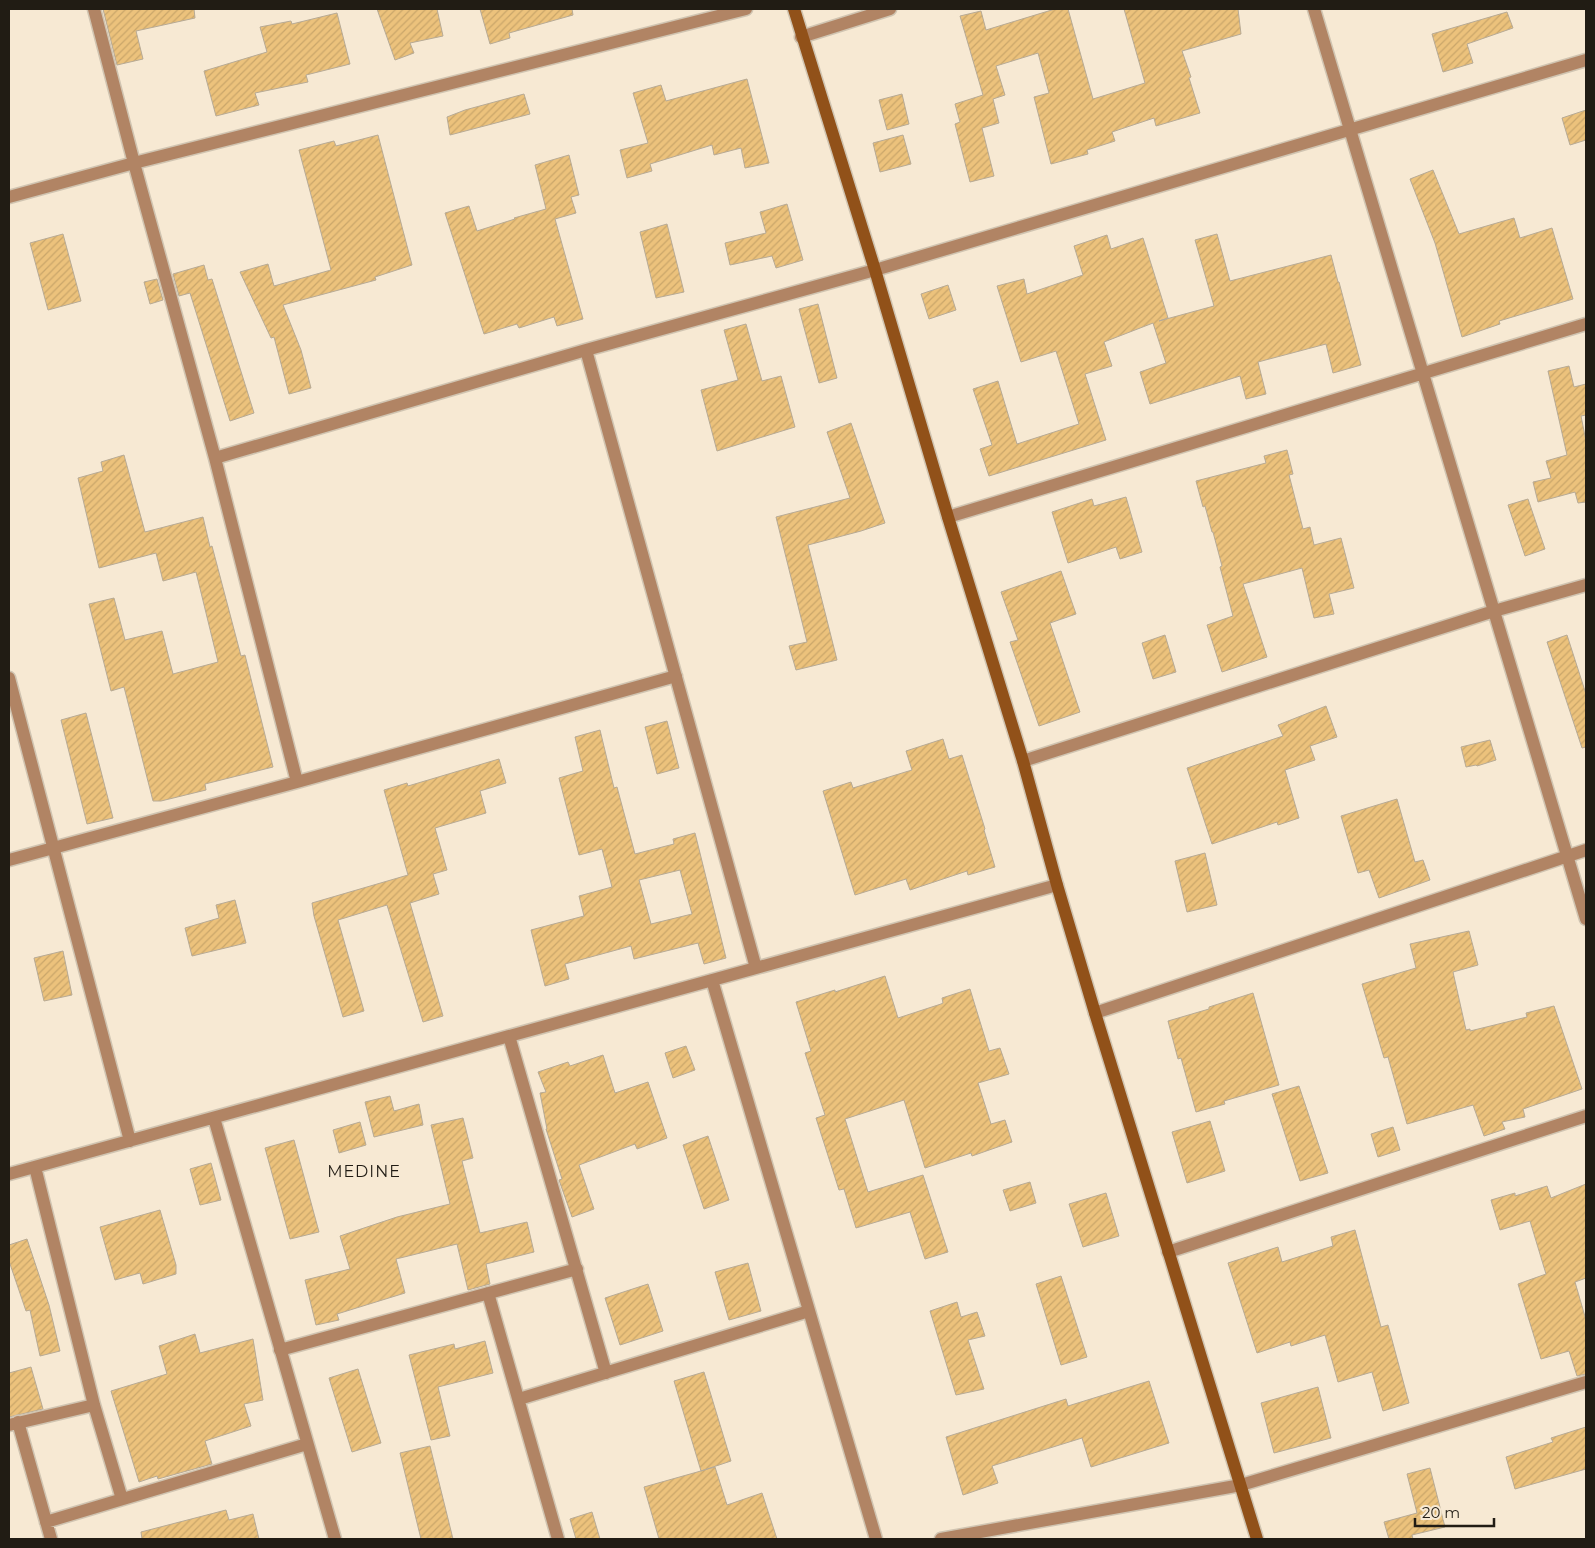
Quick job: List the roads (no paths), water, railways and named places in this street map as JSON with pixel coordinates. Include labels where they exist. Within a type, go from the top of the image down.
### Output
[{"type":"street","points":[[94,9],[215,458],[297,782]]},
{"type":"street","points":[[9,196],[746,9]]},
{"type":"street","points":[[794,9],[1023,761],[1095,1013],[1257,1539]]},
{"type":"street","points":[[801,37],[890,9]]},
{"type":"street","points":[[1314,9],[1586,919]]},
{"type":"street","points":[[215,458],[586,350],[875,270],[1586,60]]},
{"type":"street","points":[[948,517],[1586,324]]},
{"type":"street","points":[[586,350],[756,968]]},
{"type":"street","points":[[1023,761],[1494,612],[1586,585]]},
{"type":"street","points":[[9,860],[676,676]]},
{"type":"street","points":[[9,678],[130,1140]]},
{"type":"street","points":[[1095,1013],[1586,850]]},
{"type":"street","points":[[9,1174],[1057,885]]},
{"type":"street","points":[[712,980],[876,1539]]},
{"type":"street","points":[[509,1036],[606,1373]]},
{"type":"street","points":[[1168,1252],[1586,1116]]},
{"type":"street","points":[[214,1118],[335,1539]]},
{"type":"street","points":[[35,1167],[94,1405],[122,1498]]},
{"type":"street","points":[[280,1350],[577,1269]]},
{"type":"street","points":[[488,1293],[558,1539]]},
{"type":"street","points":[[518,1399],[809,1311]]},
{"type":"street","points":[[941,1539],[1241,1486],[1586,1382]]},
{"type":"street","points":[[51,1539],[13,1424],[94,1405]]},
{"type":"street","points":[[46,1522],[307,1444]]},
{"type":"district","name":"MEDINE","points":[[364,1171]]}]
